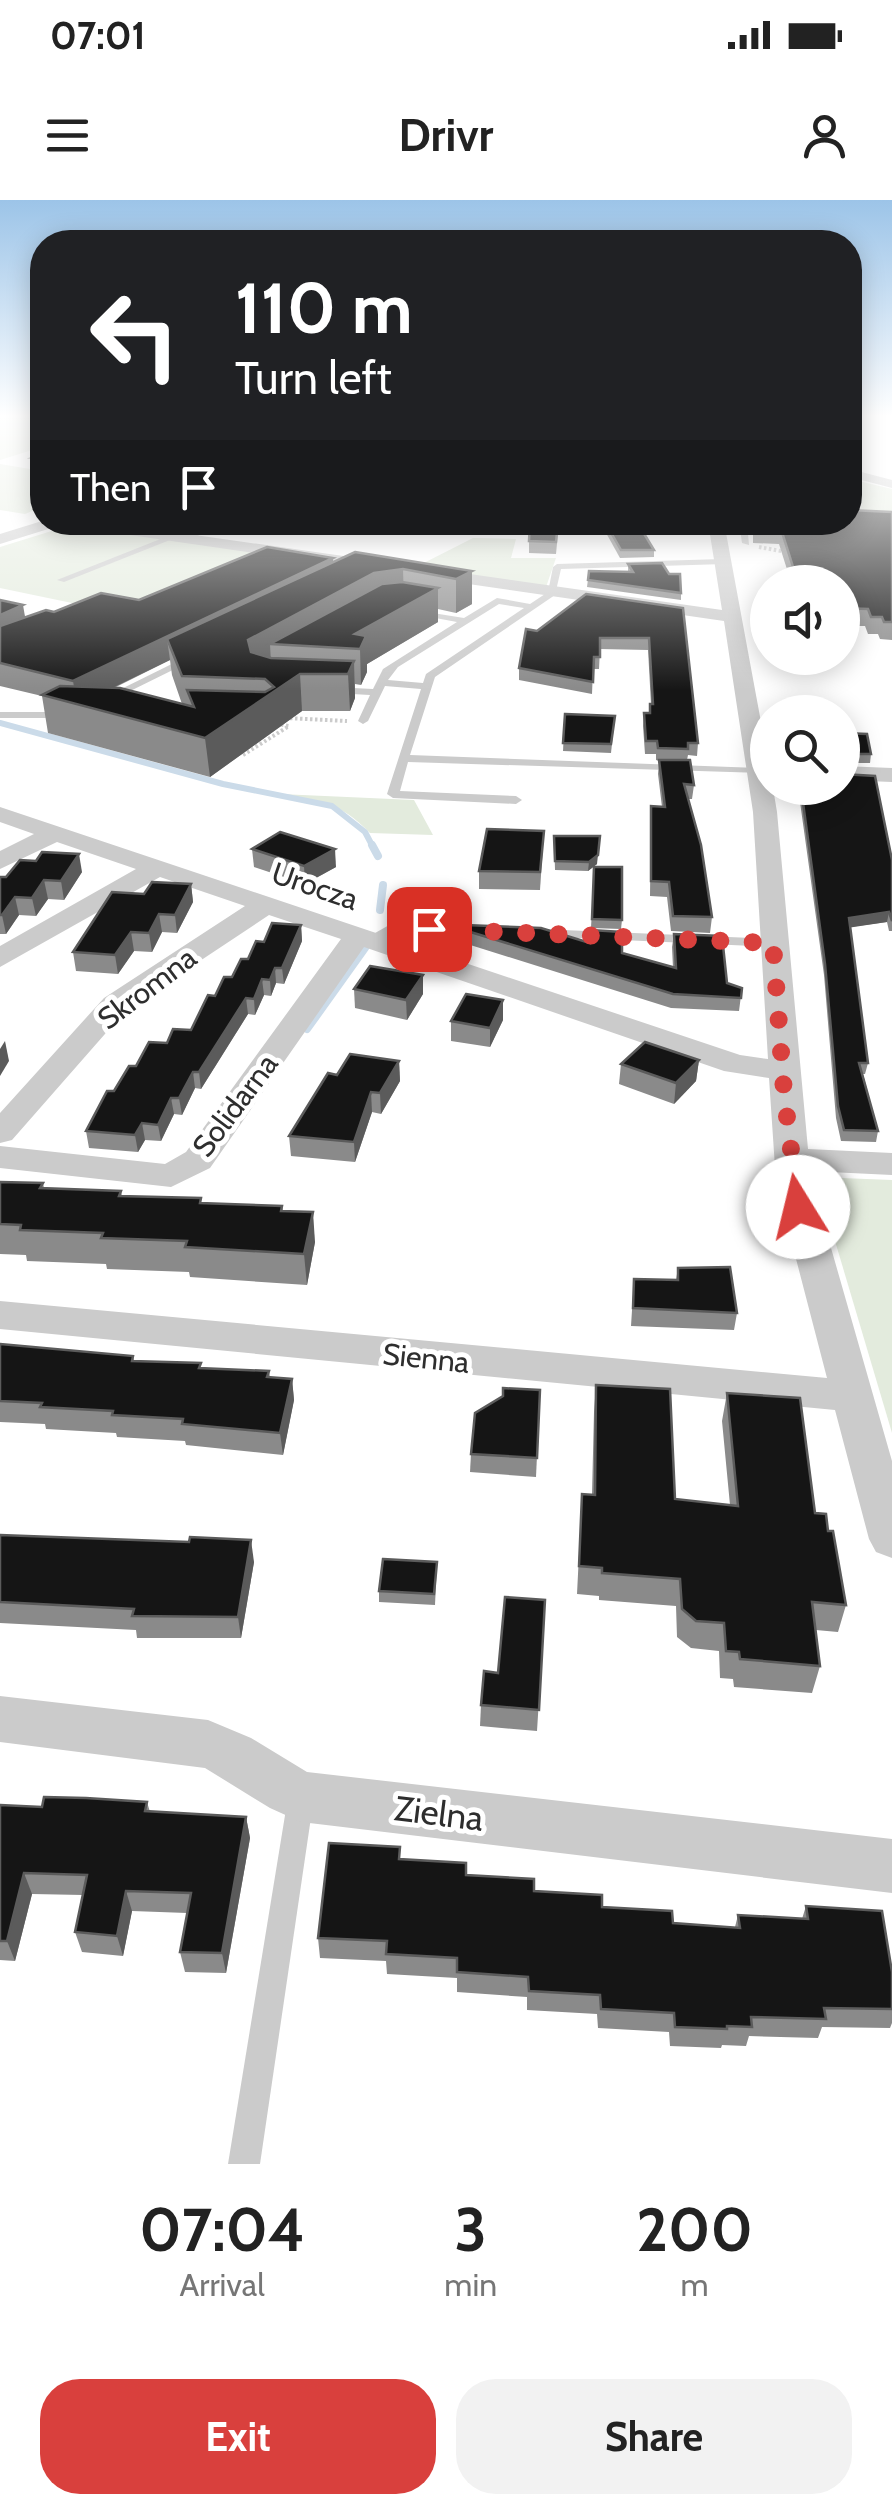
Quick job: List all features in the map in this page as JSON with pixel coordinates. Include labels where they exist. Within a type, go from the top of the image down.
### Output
[{"type":"street","points":[[12,515],[30,517]]},
{"type":"street","points":[[0,540],[30,530]]},
{"type":"street","points":[[150,535],[731,617]]},
{"type":"street","points":[[727,535],[739,550],[731,617],[750,708]]},
{"type":"street","points":[[860,773],[892,775]]},
{"type":"street","points":[[765,805],[782,1070],[798,1207],[892,1539]]},
{"type":"street","name":"Urocza","points":[[0,814],[735,1064],[782,1070]]},
{"type":"street","points":[[0,861],[56,832]]},
{"type":"street","points":[[0,958],[158,867]]},
{"type":"street","name":"Skromna","points":[[0,1133],[116,1004],[268,904]]},
{"type":"street","name":"Solidarna","points":[[0,1158],[171,1176],[198,1160],[365,938]]},
{"type":"street","points":[[790,1160],[892,1164]]},
{"type":"street","name":"Sienna","points":[[0,1315],[852,1396]]},
{"type":"street","name":"Zielna","points":[[0,1718],[208,1744],[237,1754],[276,1785],[301,1797],[892,1866]]},
{"type":"lane","points":[[61,580],[187,535]]},
{"type":"lane","points":[[516,800],[393,794],[427,686],[436,670],[552,592],[557,567],[739,550],[741,535]]},
{"type":"lane","points":[[358,576],[374,567]]},
{"type":"lane","points":[[363,721],[387,670],[498,602],[532,607]]},
{"type":"lane","points":[[402,609],[466,621]]},
{"type":"lane","points":[[103,701],[205,651]]},
{"type":"lane","points":[[326,690],[427,686]]},
{"type":"lane","points":[[0,715],[80,716]]},
{"type":"lane","points":[[404,758],[750,770]]},
{"type":"lane","points":[[365,938],[391,928],[505,932]]},
{"type":"lane","points":[[524,933],[773,943]]},
{"type":"lane","points":[[244,2164],[301,1797]]},
{"type":"path","points":[[739,550],[786,546]]},
{"type":"path","points":[[739,550],[800,554]]},
{"type":"path","points":[[243,756],[289,726],[269,721],[363,721]]},
{"type":"shaded area","points":[[0,508],[30,508],[25,514]]},
{"type":"shaded area","points":[[862,508],[892,508],[892,514],[862,510]]},
{"type":"shaded area","points":[[39,535],[141,535],[287,556],[98,638],[96,608],[0,588],[0,547]]},
{"type":"shaded area","points":[[473,538],[516,539],[511,558],[556,558],[546,587],[412,569]]},
{"type":"shaded area","points":[[280,794],[414,800],[433,835],[370,833],[329,804]]},
{"type":"shaded area","points":[[816,1177],[892,1180],[892,1433]]},
{"type":"building","points":[[862,511],[892,512],[892,622],[871,617],[868,609],[860,609],[860,565],[792,565],[783,535],[862,535]]},
{"type":"building","points":[[529,535],[557,535],[556,542],[529,541]]},
{"type":"building","points":[[612,535],[645,535],[654,550],[621,550]]},
{"type":"building","points":[[267,547],[333,558],[73,681],[0,663],[0,626],[46,610],[54,612],[101,593],[139,600]]},
{"type":"building","points":[[355,552],[472,571],[456,579],[403,569],[374,573],[248,640],[251,652],[271,658],[354,661],[348,674],[300,674],[205,738],[42,695],[60,686],[120,688],[194,707],[187,690],[265,692],[274,687],[265,679],[182,676],[167,639]]},
{"type":"building","points":[[662,563],[669,574],[680,574],[681,593],[588,580],[589,571],[633,572],[628,564]]},
{"type":"building","points":[[402,582],[438,588],[355,634],[366,636],[360,649],[270,644],[382,584]]},
{"type":"building","points":[[586,594],[683,608],[698,743],[688,743],[688,749],[658,748],[657,741],[646,741],[644,713],[650,713],[653,704],[649,638],[600,638],[593,682],[519,668],[526,629],[537,631]]},
{"type":"building","points":[[0,600],[23,605],[0,615]]},
{"type":"building","points":[[565,714],[615,716],[611,744],[563,743]]},
{"type":"building","points":[[860,734],[867,734],[871,754],[860,754]]},
{"type":"building","points":[[659,760],[690,760],[694,785],[684,784],[701,845],[712,917],[673,916],[669,882],[651,881],[651,806],[665,807]]},
{"type":"building","points":[[860,775],[875,776],[892,860],[892,921],[889,912],[849,918],[868,1063],[859,1063],[878,1131],[844,1130],[838,1106],[825,964],[803,805],[860,805]]},
{"type":"building","points":[[487,829],[544,831],[540,872],[479,871]]},
{"type":"building","points":[[280,832],[335,849],[304,866],[252,849]]},
{"type":"building","points":[[554,836],[600,836],[598,855],[589,862],[555,861]]},
{"type":"building","points":[[42,852],[79,854],[61,881],[44,880],[32,898],[15,897],[0,915],[0,877],[6,877],[20,860],[36,861]]},
{"type":"building","points":[[594,867],[622,867],[622,920],[592,919]]},
{"type":"building","points":[[152,882],[191,884],[175,915],[159,914],[149,933],[131,932],[115,955],[73,952],[112,892],[144,894]]},
{"type":"building","points":[[272,923],[301,925],[282,968],[275,968],[270,980],[262,979],[254,999],[246,998],[199,1072],[193,1072],[179,1098],[171,1098],[158,1125],[142,1123],[135,1135],[86,1131],[107,1091],[114,1091],[129,1066],[136,1066],[149,1042],[167,1043],[173,1029],[191,1030],[208,995],[215,996],[224,977],[232,977],[241,959],[248,959],[256,941],[264,942]]},
{"type":"building","points":[[464,925],[541,928],[590,943],[591,930],[622,932],[622,953],[676,968],[674,934],[722,936],[727,983],[742,988],[741,998],[673,994],[464,930]]},
{"type":"building","points":[[370,966],[423,975],[406,1000],[354,989]]},
{"type":"building","points":[[466,994],[503,1000],[490,1028],[451,1021]]},
{"type":"building","points":[[645,1042],[699,1060],[676,1083],[621,1064]]},
{"type":"building","points":[[350,1054],[399,1061],[380,1093],[371,1092],[354,1142],[289,1136],[328,1073],[337,1075]]},
{"type":"building","points":[[0,1182],[43,1183],[40,1188],[121,1191],[119,1196],[201,1198],[200,1203],[282,1206],[281,1211],[313,1212],[304,1254],[185,1247],[187,1241],[101,1238],[103,1233],[20,1230],[21,1225],[0,1224]]},
{"type":"building","points":[[730,1267],[737,1313],[633,1308],[634,1279],[678,1280],[678,1268]]},
{"type":"building","points":[[0,1344],[133,1356],[132,1361],[201,1363],[199,1368],[269,1371],[267,1377],[292,1379],[280,1433],[182,1424],[183,1419],[112,1415],[113,1411],[40,1407],[42,1403],[0,1401]]},
{"type":"building","points":[[596,1385],[670,1389],[675,1499],[738,1506],[727,1393],[800,1398],[815,1513],[826,1514],[828,1531],[833,1531],[846,1605],[812,1602],[820,1666],[740,1659],[739,1652],[726,1651],[724,1623],[696,1621],[682,1609],[680,1579],[602,1573],[602,1568],[579,1566],[582,1494],[595,1495]]},
{"type":"building","points":[[503,1388],[540,1390],[537,1458],[471,1454],[475,1413],[503,1396]]},
{"type":"building","points":[[0,1535],[189,1542],[190,1537],[251,1540],[238,1617],[132,1616],[134,1609],[0,1602]]},
{"type":"building","points":[[383,1559],[437,1562],[434,1594],[379,1591]]},
{"type":"building","points":[[505,1597],[545,1600],[539,1710],[481,1705],[484,1671],[498,1673]]},
{"type":"building","points":[[44,1797],[147,1802],[145,1811],[246,1817],[222,1953],[180,1952],[191,1893],[126,1891],[117,1936],[75,1932],[87,1875],[24,1873],[7,1941],[0,1941],[0,1805],[42,1807]]},
{"type":"building","points":[[329,1843],[400,1847],[399,1859],[466,1863],[466,1875],[534,1879],[534,1891],[602,1895],[602,1907],[672,1911],[673,1923],[740,1928],[738,1915],[808,1919],[806,1906],[882,1911],[892,1972],[892,2009],[824,2008],[826,2019],[751,2017],[752,2027],[675,2027],[674,2013],[601,2009],[600,1995],[529,1991],[528,1977],[457,1972],[457,1958],[386,1954],[387,1941],[318,1938]]},
{"type":"waterway","points":[[0,723],[223,784],[332,806],[365,832],[373,847]]},
{"type":"waterway","points":[[372,845],[378,856]]},
{"type":"waterway","points":[[380,910],[383,885]]},
{"type":"waterway","points":[[307,1029],[365,948]]},
{"type":"route","points":[[429,929],[773,943],[784,1092],[798,1207]]}]
